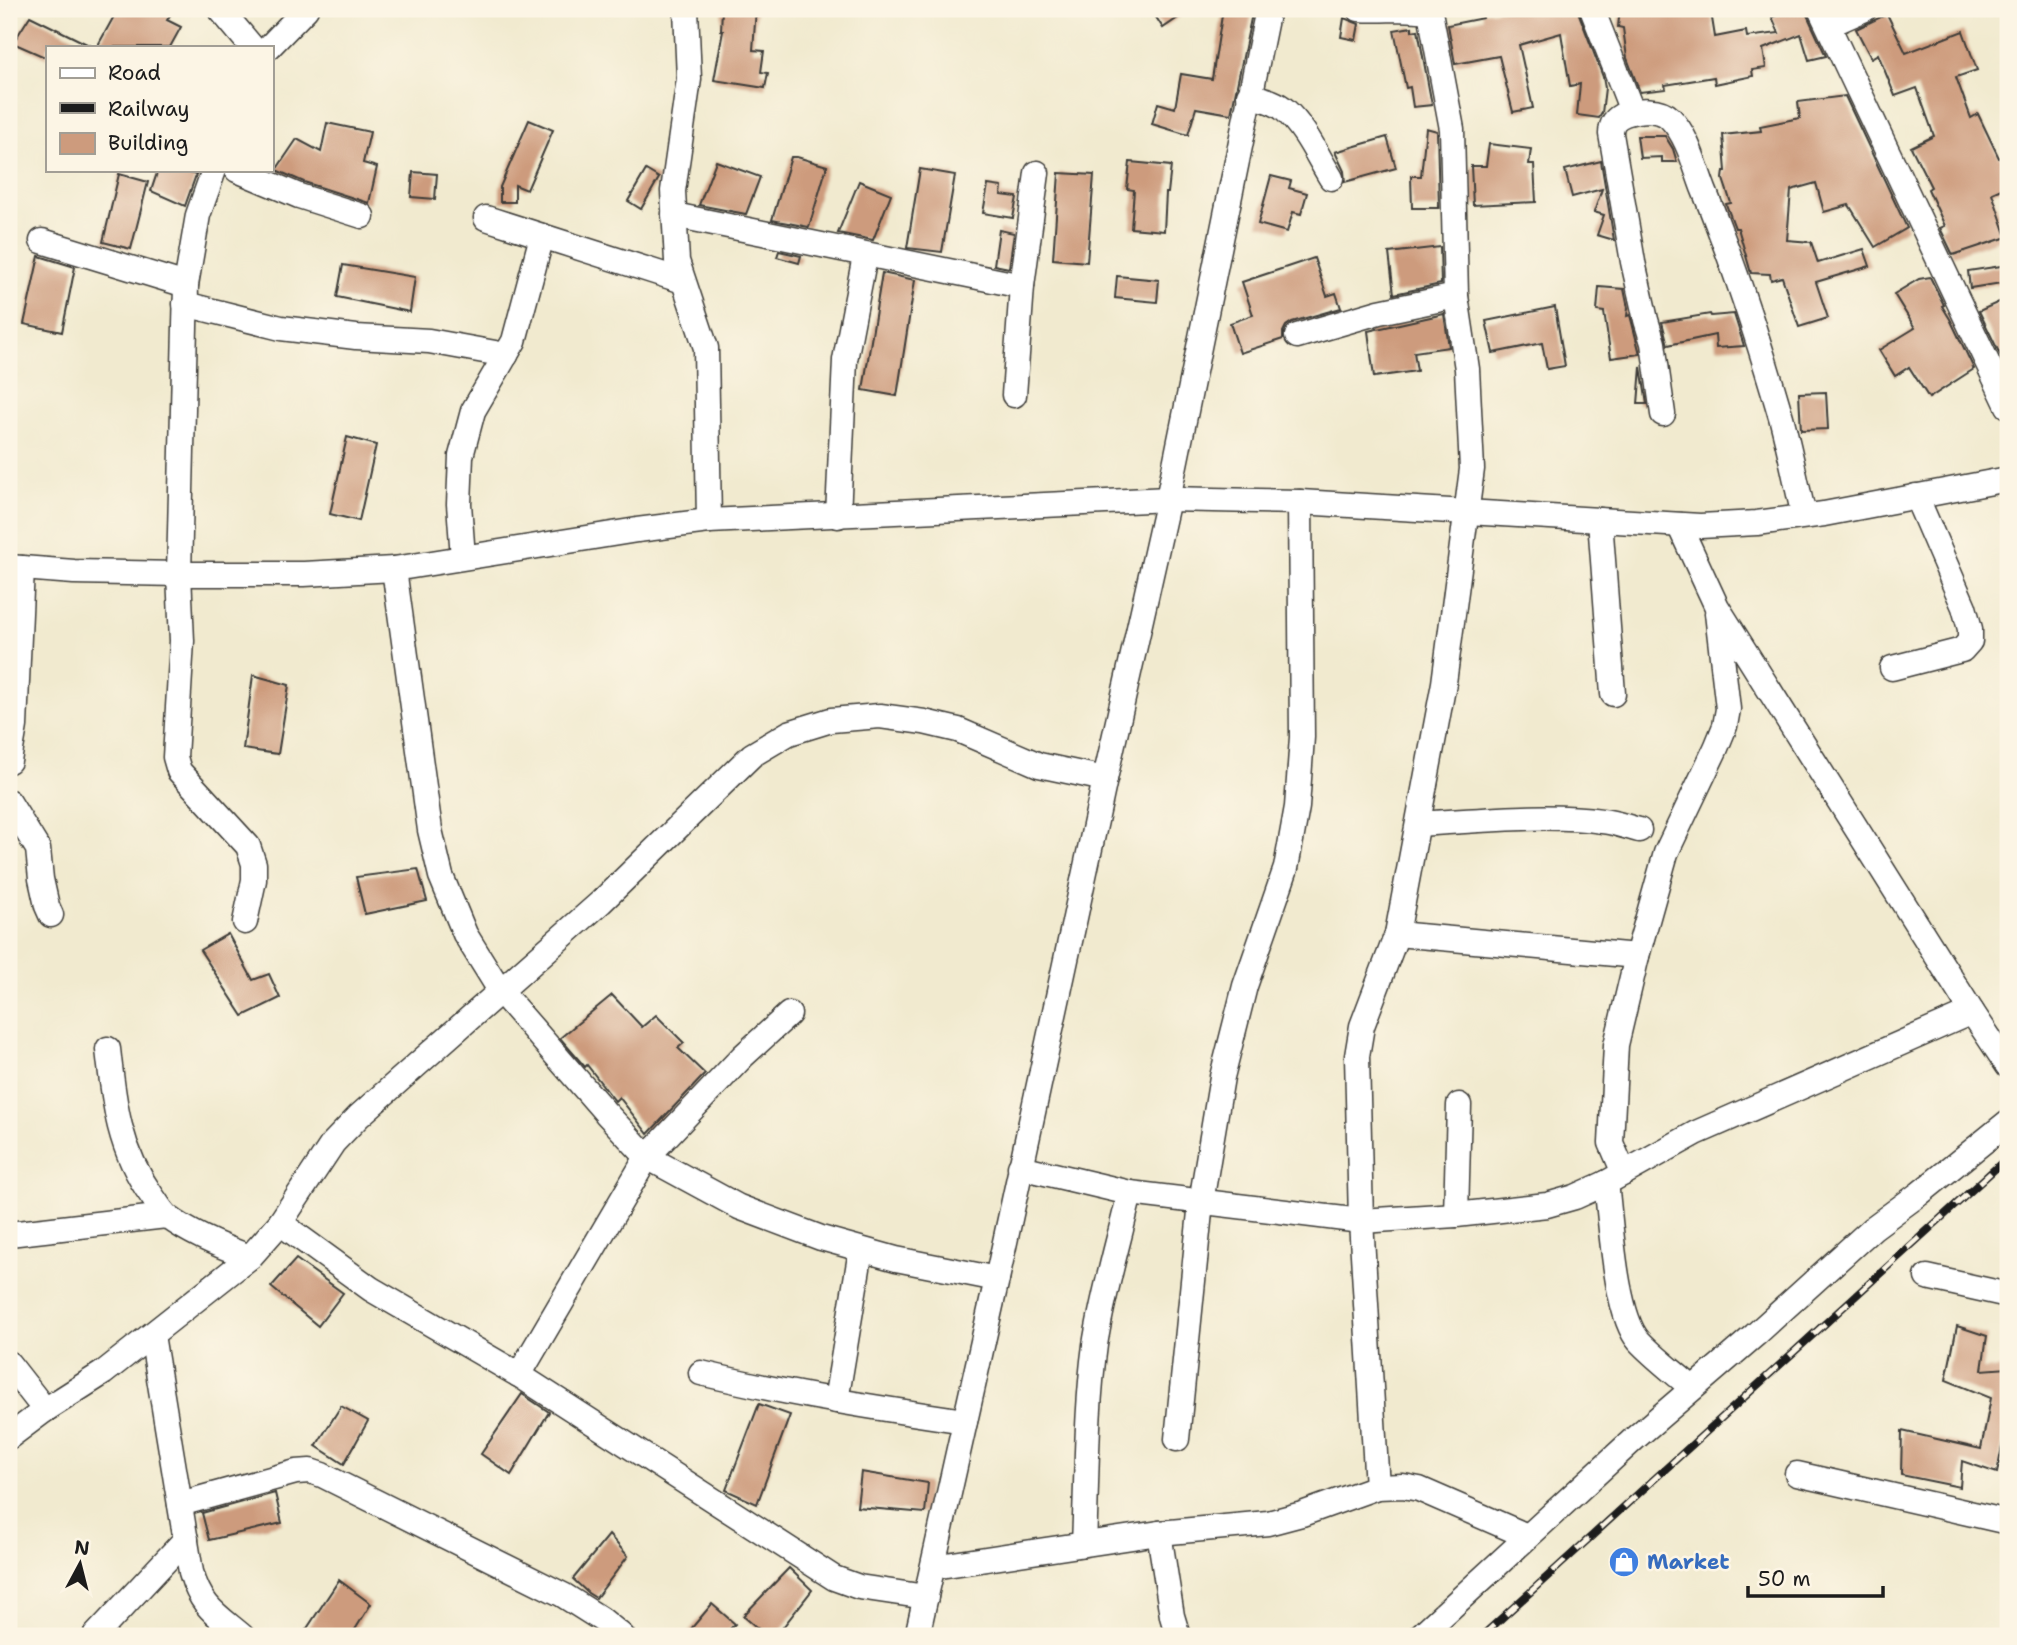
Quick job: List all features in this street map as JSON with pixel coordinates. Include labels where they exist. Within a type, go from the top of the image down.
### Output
[{"type":"street","points":[[220,9],[251,46]]},
{"type":"street","points":[[270,46],[306,9]]},
{"type":"street","points":[[686,9],[689,79],[673,191],[675,251],[706,348],[709,521]]},
{"type":"street","points":[[917,1636],[1168,499],[1268,9]]},
{"type":"street","points":[[1359,9],[1419,10],[1427,11],[1430,17],[1452,129],[1456,296],[1466,369],[1472,470],[1448,657],[1397,934],[1363,1026],[1357,1056],[1361,1221],[1377,1487]]},
{"type":"street","points":[[1592,9],[1632,111]]},
{"type":"street","points":[[1865,9],[1824,17],[2008,406]]},
{"type":"street","points":[[1250,95],[1284,109],[1299,126],[1331,178]]},
{"type":"street","points":[[1663,414],[1653,343],[1633,262],[1611,134],[1611,126],[1617,118],[1632,111],[1655,111],[1668,116],[1681,132],[1722,233],[1767,370],[1782,420],[1804,516]]},
{"type":"street","points":[[213,172],[198,215],[186,295],[179,574],[182,641],[175,757],[179,771],[248,846],[254,863],[254,880],[244,922]]},
{"type":"street","points":[[242,172],[299,196],[362,216]]},
{"type":"street","points":[[1014,395],[1021,286],[1037,173]]},
{"type":"street","points":[[674,215],[1021,286]]},
{"type":"street","points":[[486,218],[683,281]]},
{"type":"street","points":[[463,558],[459,504],[461,456],[473,411],[514,341],[542,236]]},
{"type":"street","points":[[42,241],[281,328],[356,337],[429,341],[506,355]]},
{"type":"street","points":[[838,516],[845,360],[865,256]]},
{"type":"street","points":[[1297,336],[1379,312],[1456,296]]},
{"type":"street","points":[[9,761],[15,726],[15,568],[179,574],[304,574],[394,569],[709,521],[1168,499],[1300,502],[1700,526],[1757,523],[1804,516],[2008,479]]},
{"type":"street","points":[[1892,668],[1962,650],[1970,640],[1964,607],[1916,496]]},
{"type":"street","points":[[1177,1439],[1201,1202],[1225,1064],[1245,986],[1286,868],[1297,807],[1302,737],[1300,502]]},
{"type":"street","points":[[1600,520],[1614,694]]},
{"type":"street","points":[[1679,525],[1717,607],[2008,1066]]},
{"type":"street","points":[[394,569],[430,830],[438,865],[465,934],[501,992],[647,1157],[739,1207],[821,1238],[896,1259],[997,1279]]},
{"type":"street","points":[[1692,1388],[1638,1340],[1621,1302],[1611,1143],[1612,1107],[1616,1045],[1637,956],[1666,853],[1725,726],[1728,709],[1717,607]]},
{"type":"street","points":[[9,1437],[103,1373],[250,1256],[280,1223],[334,1143],[359,1116],[601,902],[752,755],[789,733],[831,720],[880,716],[958,730],[1039,765],[1105,779]]},
{"type":"street","points":[[9,802],[38,849],[41,879],[51,915]]},
{"type":"street","points":[[1418,824],[1530,818],[1568,819],[1603,821],[1639,830]]},
{"type":"street","points":[[1397,934],[1637,956]]},
{"type":"street","points":[[1020,1167],[1130,1193],[1361,1221],[1456,1215],[1547,1205],[1575,1197],[1696,1133],[1972,1012]]},
{"type":"street","points":[[519,1375],[647,1157],[743,1056],[789,1014]]},
{"type":"street","points":[[108,1049],[115,1106],[123,1141],[137,1176],[166,1216],[218,1245],[250,1256]]},
{"type":"street","points":[[1456,1215],[1459,1105]]},
{"type":"street","points":[[1420,1636],[1527,1536],[1873,1228],[2008,1122]]},
{"type":"street","points":[[1084,1544],[1094,1355],[1103,1301],[1130,1193]]},
{"type":"street","points":[[9,1234],[166,1216]]},
{"type":"street","points":[[280,1223],[371,1289],[519,1375],[834,1578],[859,1587],[926,1597]]},
{"type":"street","points":[[836,1401],[862,1250]]},
{"type":"street","points":[[1927,1277],[2008,1295]]},
{"type":"street","points":[[152,1335],[196,1590],[205,1605],[242,1636]]},
{"type":"street","points":[[9,1364],[45,1410]]},
{"type":"street","points":[[701,1373],[764,1388],[965,1422]]},
{"type":"street","points":[[180,1504],[296,1472],[322,1475],[563,1595],[622,1636]]},
{"type":"street","points":[[1797,1474],[2008,1522]]},
{"type":"street","points":[[933,1567],[1159,1533],[1268,1523],[1302,1514],[1377,1487],[1403,1486],[1419,1489],[1527,1536]]},
{"type":"street","points":[[1159,1533],[1172,1616],[1178,1636]]},
{"type":"street","points":[[95,1636],[186,1539]]},
{"type":"building","points":[[118,9],[174,9],[167,20],[181,27],[171,46],[98,46]]},
{"type":"building","points":[[722,9],[756,9],[753,50],[764,51],[761,72],[768,73],[765,88],[714,80],[723,31]]},
{"type":"building","points":[[1162,9],[1191,9],[1163,28],[1154,14]]},
{"type":"building","points":[[1223,9],[1253,9],[1231,114],[1196,108],[1188,135],[1152,124],[1158,103],[1175,108],[1181,74],[1212,79]]},
{"type":"building","points":[[1501,9],[1577,9],[1603,77],[1605,88],[1599,118],[1577,115],[1580,84],[1570,86],[1561,33],[1519,45],[1533,108],[1513,112],[1499,56],[1455,64],[1448,25],[1483,18],[1482,12]]},
{"type":"building","points":[[1620,9],[1699,9],[1700,14],[1711,12],[1715,37],[1746,31],[1747,37],[1779,33],[1772,17],[1794,9],[1805,9],[1826,56],[1809,60],[1801,34],[1763,49],[1766,68],[1752,70],[1753,76],[1715,84],[1714,77],[1665,85],[1666,89],[1640,92],[1627,58],[1623,28],[1618,27]]},
{"type":"building","points":[[1887,14],[1906,53],[1963,31],[1977,70],[1956,77],[1971,118],[1978,114],[2008,171],[2008,186],[1992,193],[2007,237],[1953,255],[1940,228],[1945,226],[1928,189],[1931,187],[1911,147],[1934,136],[1917,88],[1895,96],[1878,54],[1871,58],[1856,29]]},
{"type":"building","points":[[30,16],[91,46],[46,46],[46,58],[13,43]]},
{"type":"building","points":[[1344,18],[1359,24],[1356,40],[1341,37]]},
{"type":"building","points":[[1412,27],[1412,31],[1418,30],[1432,105],[1413,107],[1410,87],[1406,88],[1394,30]]},
{"type":"building","points":[[1845,96],[1907,228],[1875,247],[1849,205],[1824,212],[1816,183],[1791,190],[1787,240],[1811,242],[1818,263],[1864,249],[1870,266],[1816,282],[1828,318],[1799,327],[1782,277],[1771,280],[1770,274],[1751,273],[1738,228],[1735,228],[1726,204],[1731,203],[1723,179],[1726,171],[1723,135],[1761,131],[1760,126],[1800,118],[1798,102]]},
{"type":"building","points":[[529,120],[553,130],[527,190],[515,185],[515,202],[500,202],[500,187]]},
{"type":"building","points":[[327,123],[370,132],[363,163],[377,167],[369,203],[276,170],[297,139],[321,152]]},
{"type":"building","points":[[1426,128],[1437,131],[1439,208],[1412,208],[1411,176],[1421,176]]},
{"type":"building","points":[[1637,136],[1665,136],[1677,162],[1662,162],[1662,157],[1640,158]]},
{"type":"building","points":[[1387,137],[1396,168],[1345,182],[1344,171],[1335,152]]},
{"type":"building","points":[[1489,144],[1531,149],[1529,164],[1534,164],[1536,202],[1473,205],[1471,166],[1486,166]]},
{"type":"building","points":[[791,157],[827,166],[809,227],[772,220]]},
{"type":"building","points":[[716,161],[760,177],[746,214],[699,205]]},
{"type":"building","points":[[1601,161],[1614,240],[1597,235],[1604,215],[1594,212],[1602,189],[1572,197],[1565,170]]},
{"type":"building","points":[[1130,162],[1171,166],[1164,231],[1131,228],[1134,190],[1127,189]]},
{"type":"building","points":[[920,169],[955,175],[942,252],[907,248]]},
{"type":"building","points":[[646,170],[659,178],[641,209],[628,201]]},
{"type":"building","points":[[157,172],[187,172],[196,175],[185,206],[151,191]]},
{"type":"building","points":[[413,172],[437,174],[435,199],[411,197]]},
{"type":"building","points":[[1059,173],[1094,175],[1087,262],[1053,259]]},
{"type":"building","points":[[119,174],[148,182],[131,249],[103,242]]},
{"type":"building","points":[[1271,176],[1291,181],[1289,188],[1307,193],[1301,214],[1293,212],[1287,232],[1258,224]]},
{"type":"building","points":[[859,181],[891,194],[873,240],[838,233]]},
{"type":"building","points":[[988,185],[1002,187],[1001,195],[1017,197],[1013,218],[983,213]]},
{"type":"building","points":[[999,230],[1014,233],[1009,268],[994,265]]},
{"type":"building","points":[[1440,247],[1441,284],[1394,294],[1389,253]]},
{"type":"building","points":[[779,251],[801,256],[799,263],[777,257]]},
{"type":"building","points":[[39,256],[75,267],[62,332],[24,324]]},
{"type":"building","points":[[1314,258],[1327,296],[1336,293],[1341,308],[1292,322],[1286,326],[1283,339],[1240,353],[1230,323],[1253,315],[1242,282]]},
{"type":"building","points":[[343,265],[415,277],[410,312],[337,297]]},
{"type":"building","points":[[2008,265],[2008,282],[1970,288],[1968,271]]},
{"type":"building","points":[[882,273],[915,280],[897,396],[863,390]]},
{"type":"building","points":[[1117,276],[1159,280],[1157,302],[1115,298]]},
{"type":"building","points":[[1930,277],[1974,369],[1929,398],[1909,367],[1895,376],[1879,350],[1915,328],[1894,294],[1919,279]]},
{"type":"building","points":[[1599,287],[1624,289],[1627,316],[1630,315],[1640,354],[1611,358],[1604,312],[1597,311]]},
{"type":"building","points":[[2008,298],[2008,371],[1979,311]]},
{"type":"building","points":[[1555,307],[1565,366],[1547,369],[1542,343],[1493,353],[1486,321]]},
{"type":"building","points":[[1444,314],[1449,347],[1414,352],[1417,371],[1374,377],[1368,331]]},
{"type":"building","points":[[1710,314],[1734,314],[1744,346],[1716,348],[1715,335],[1668,345],[1662,322]]},
{"type":"building","points":[[1641,367],[1647,404],[1638,404]]},
{"type":"building","points":[[1826,392],[1828,429],[1801,430],[1799,393]]},
{"type":"building","points":[[347,437],[376,445],[359,521],[330,514]]},
{"type":"building","points":[[253,675],[289,685],[278,754],[243,749]]},
{"type":"building","points":[[418,869],[427,901],[365,914],[356,877]]},
{"type":"building","points":[[228,934],[253,980],[269,974],[280,998],[243,1016],[200,950]]},
{"type":"building","points":[[612,995],[642,1027],[656,1015],[684,1043],[678,1048],[705,1074],[648,1134],[619,1097],[615,1101],[587,1065],[585,1067],[560,1038]]},
{"type":"building","points":[[296,1259],[343,1293],[318,1326],[271,1287]]},
{"type":"building","points":[[1957,1326],[1987,1336],[1982,1370],[2008,1368],[2008,1415],[1997,1473],[1962,1461],[1960,1487],[1901,1475],[1902,1431],[1981,1449],[1991,1398],[1946,1380]]},
{"type":"building","points":[[522,1394],[549,1412],[511,1475],[481,1454]]},
{"type":"building","points":[[759,1404],[790,1415],[757,1504],[726,1490]]},
{"type":"building","points":[[341,1406],[368,1421],[344,1464],[316,1446]]},
{"type":"building","points":[[861,1472],[928,1483],[925,1513],[857,1507]]},
{"type":"building","points":[[275,1493],[282,1523],[209,1540],[202,1513]]},
{"type":"building","points":[[609,1535],[628,1556],[596,1598],[573,1579]]},
{"type":"building","points":[[789,1568],[812,1590],[776,1636],[767,1636],[743,1616]]},
{"type":"building","points":[[339,1580],[371,1604],[351,1636],[302,1636]]},
{"type":"building","points":[[712,1604],[735,1624],[723,1636],[685,1636]]},
{"type":"railway","points":[[1482,1636],[2008,1157]]},
{"type":"place","name":"Market","points":[[1624,1562]]}]
